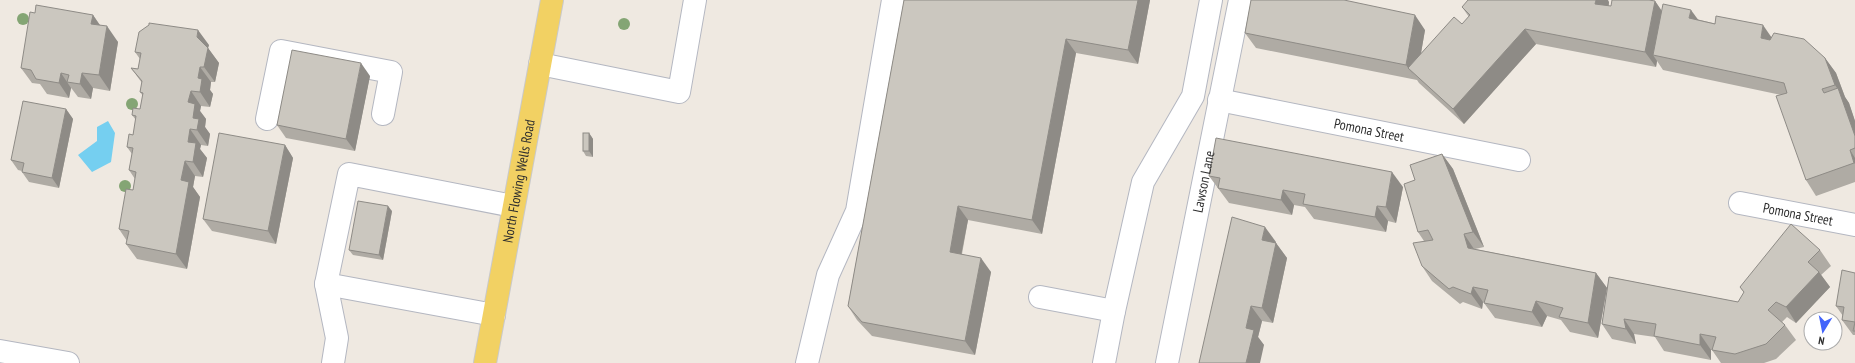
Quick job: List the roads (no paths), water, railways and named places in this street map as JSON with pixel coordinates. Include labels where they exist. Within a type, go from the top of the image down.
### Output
[{"type":"main road","name":"North Flowing Wells Road","points":[[485,363],[552,0]]},
{"type":"street","points":[[540,64],[679,92],[695,0]]},
{"type":"street","points":[[807,363],[828,275],[857,211],[893,0]]},
{"type":"street","points":[[1104,363],[1143,182],[1193,96],[1211,0]]},
{"type":"street","name":"Lawson Lane","points":[[1167,363],[1240,0]]},
{"type":"street","points":[[267,119],[281,51],[391,72],[383,114]]},
{"type":"street","name":"Pomona Street","points":[[1219,100],[1519,160]]},
{"type":"street","points":[[333,363],[337,338],[326,284],[350,174],[514,206]]},
{"type":"street","name":"Pomona Street","points":[[1740,203],[1855,226]]},
{"type":"street","points":[[326,284],[494,315]]},
{"type":"street","points":[[1040,297],[1114,311]]},
{"type":"street","points":[[0,351],[68,363]]},
{"type":"water","points":[[108,121],[115,133],[111,162],[92,172],[78,155],[97,141],[97,127]]}]
